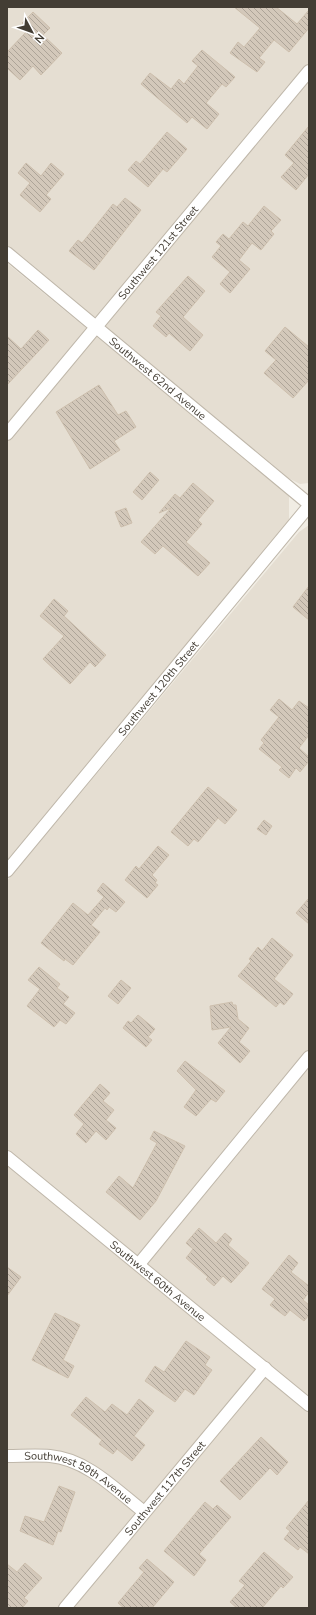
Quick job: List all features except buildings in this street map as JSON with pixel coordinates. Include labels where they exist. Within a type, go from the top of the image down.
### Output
[{"type":"street","name":"Southwest 121st Street","points":[[7,434],[309,71]]},
{"type":"street","name":"Southwest 62nd Avenue","points":[[7,253],[309,505]]},
{"type":"street","name":"Southwest 120th Street","points":[[7,871],[309,505]]},
{"type":"street","points":[[139,1264],[309,1057]]},
{"type":"street","name":"Southwest 60th Avenue","points":[[7,1157],[309,1405]]},
{"type":"street","name":"Southwest 117th Street","points":[[65,1608],[265,1368]]},
{"type":"street","name":"Southwest 59th Avenue","points":[[7,1456],[51,1456],[80,1465],[107,1483],[144,1512]]},
{"type":"shaded area","points":[[7,7],[309,7],[309,483],[300,484],[280,474],[7,245]]},
{"type":"shaded area","points":[[7,263],[289,495],[289,522],[7,860]]},
{"type":"shaded area","points":[[309,525],[309,1608],[7,1608],[7,881],[299,532]]}]
